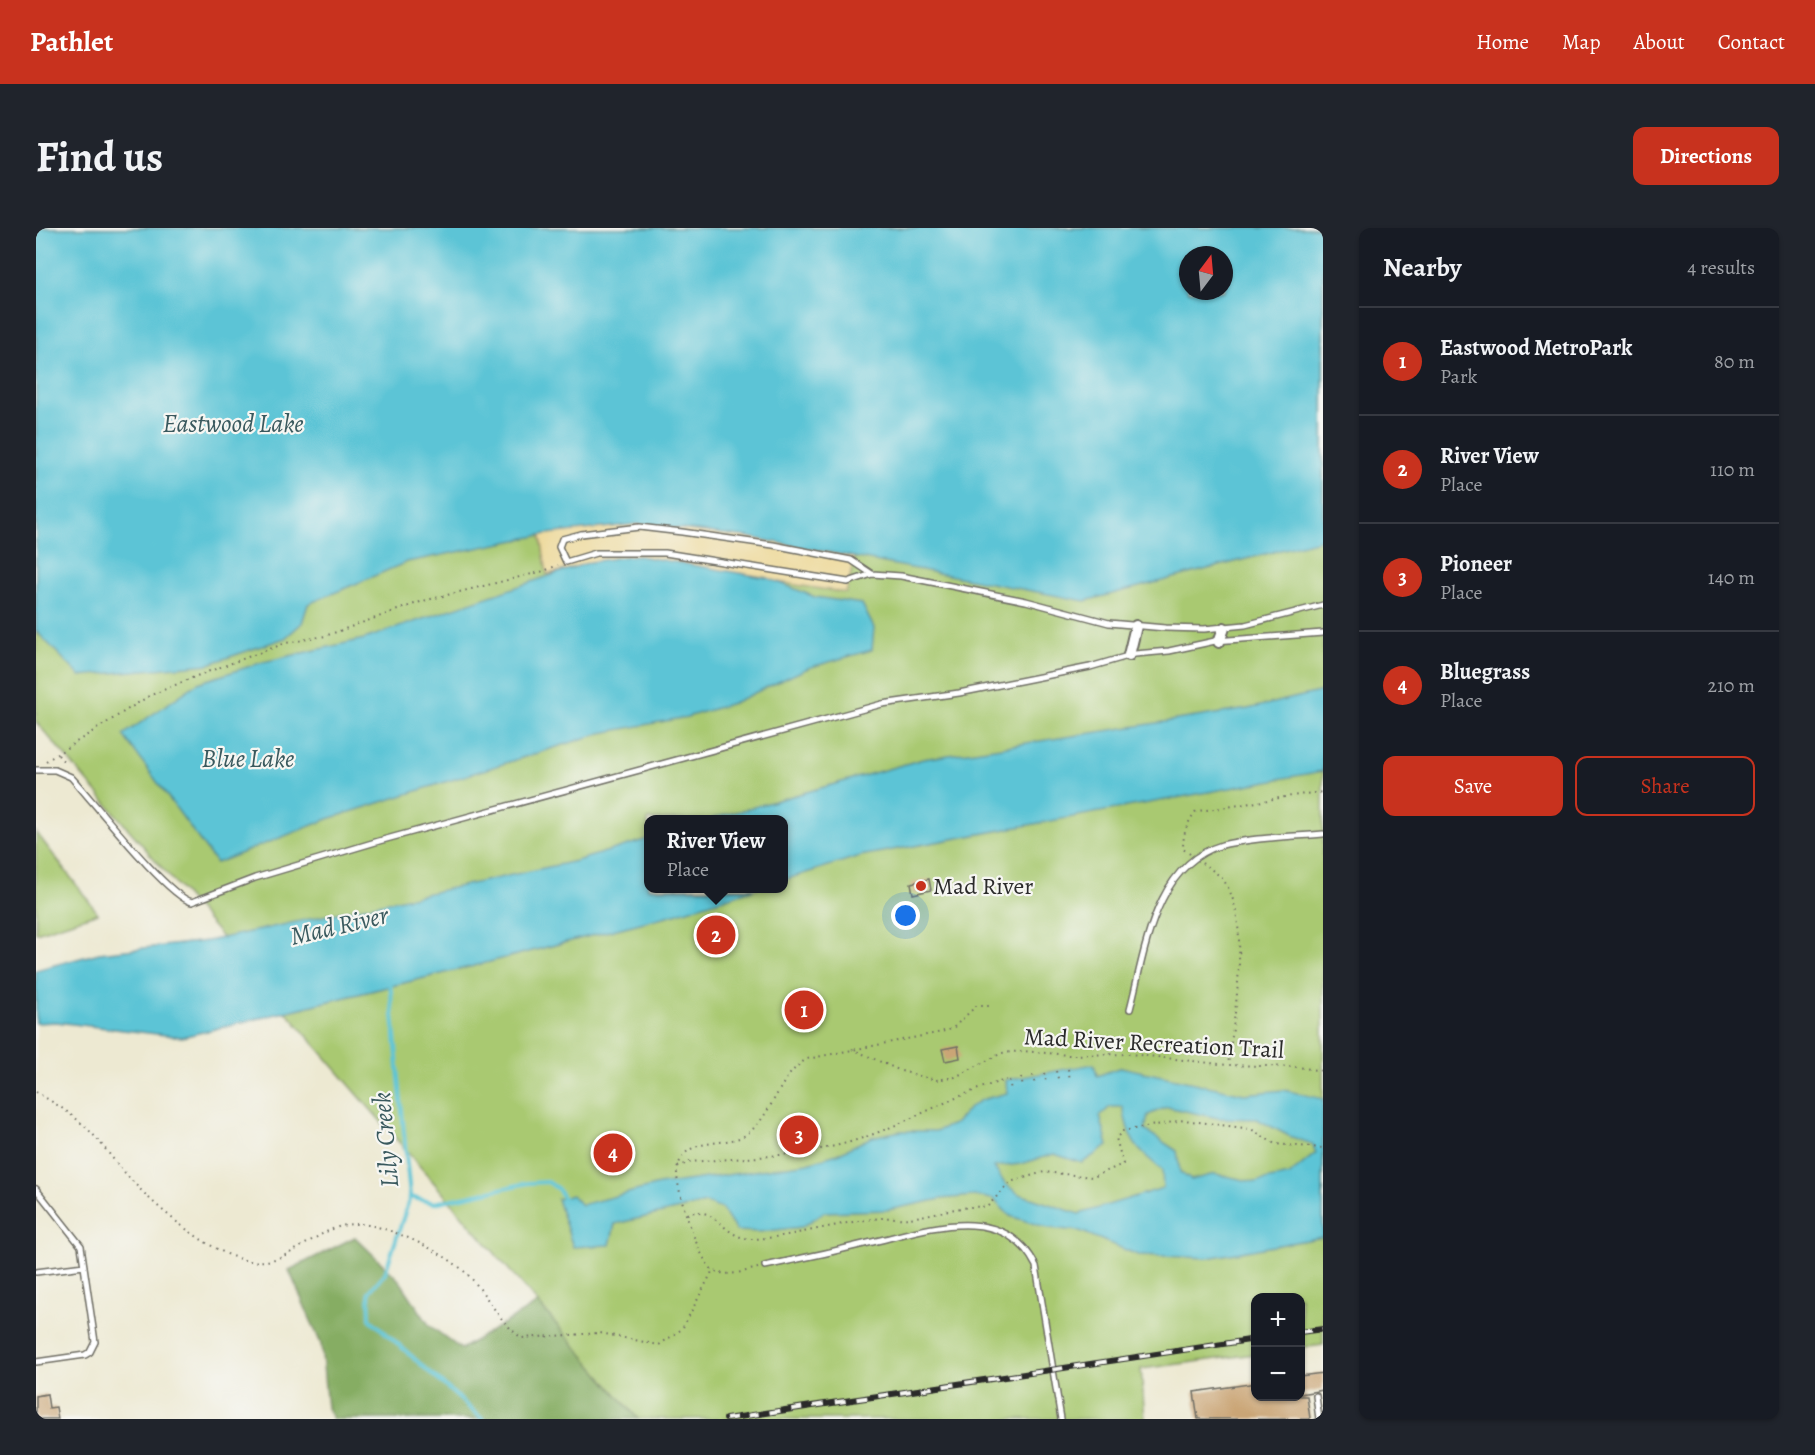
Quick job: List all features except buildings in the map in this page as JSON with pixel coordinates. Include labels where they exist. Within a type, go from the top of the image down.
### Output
[{"type":"street","points":[[1130,655],[1136,626]]},
{"type":"street","points":[[1219,642],[1224,628]]},
{"type":"lane","points":[[872,574],[851,560],[773,545],[639,527],[581,534],[562,539],[559,547],[566,562],[596,553],[636,552],[675,554],[848,582],[872,574],[901,576],[1026,601],[1109,623],[1136,626],[1224,628],[1323,605]]},
{"type":"lane","points":[[36,770],[55,770],[71,777],[163,881],[181,898],[192,902],[255,878],[379,842],[849,712],[1079,669],[1130,655],[1219,642],[1323,633]]},
{"type":"lane","points":[[1130,1009],[1155,913],[1175,879],[1196,859],[1222,846],[1323,834]]},
{"type":"lane","points":[[36,1189],[77,1238],[84,1266],[93,1347],[85,1355],[36,1362]]},
{"type":"lane","points":[[765,1266],[947,1224],[975,1224],[1002,1234],[1026,1250],[1036,1266],[1061,1419]]},
{"type":"lane","points":[[36,1272],[84,1266]]},
{"type":"lane","points":[[1316,1396],[1319,1419]]},
{"type":"path","points":[[36,765],[58,755],[149,696],[199,675],[286,643],[325,636],[423,601],[544,571],[566,562]]},
{"type":"path","points":[[58,755],[65,764]]},
{"type":"path","points":[[1228,1065],[1240,964],[1237,917],[1227,884],[1183,849],[1187,823],[1197,811],[1240,807],[1259,801],[1323,792]]},
{"type":"path","points":[[765,1266],[728,1274],[713,1270],[702,1257],[686,1212],[676,1174],[682,1157],[694,1147],[734,1141],[755,1128],[798,1064],[807,1059],[952,1029],[976,1006],[992,1006]]},
{"type":"path","name":"Mad River Recreation Trail","points":[[852,1049],[901,1071],[936,1080],[955,1077],[1002,1053],[1023,1051],[1069,1055],[1130,1054],[1228,1065],[1298,1067],[1323,1071]]},
{"type":"path","points":[[1068,1069],[1070,1079]]},
{"type":"path","points":[[1056,1071],[1059,1082]]},
{"type":"path","points":[[1044,1073],[1047,1084]]},
{"type":"path","points":[[1033,1075],[1035,1086]]},
{"type":"path","points":[[1021,1077],[1023,1088]]},
{"type":"path","points":[[678,1167],[690,1162],[780,1155],[836,1146],[902,1123],[976,1088],[1007,1080],[1011,1090]]},
{"type":"path","points":[[36,1092],[82,1123],[127,1176],[162,1210],[221,1251],[249,1262],[271,1262],[345,1225],[369,1225],[420,1244],[467,1274],[504,1322],[522,1338],[600,1333],[659,1345],[682,1329],[713,1270]]},
{"type":"path","points":[[686,1212],[695,1211],[712,1215],[725,1230],[745,1240],[781,1237],[884,1217],[906,1219],[969,1206],[987,1207],[1010,1182],[1044,1172],[1093,1177],[1123,1164],[1116,1138],[1123,1131],[1184,1120],[1251,1129],[1275,1144],[1323,1148]]},
{"type":"green space","points":[[36,228],[1323,228],[1323,1345],[1305,1347],[1305,1293],[1251,1293],[1251,1355],[1141,1369],[1145,1419],[638,1419],[36,722]]},
{"type":"green space","points":[[36,832],[98,913],[36,933]]},
{"type":"green space","points":[[355,1237],[400,1281],[429,1325],[461,1349],[538,1303],[638,1419],[333,1419],[327,1408],[321,1344],[289,1270]]},
{"type":"sand","points":[[606,522],[670,524],[856,554],[846,593],[654,562],[622,560],[547,574],[540,531]]},
{"type":"water","name":"Eastwood Lake","points":[[36,228],[1323,228],[1323,539],[1085,601],[748,537],[638,524],[547,534],[407,562],[308,604],[302,623],[285,638],[209,664],[80,676],[36,631]]},
{"type":"water","name":"Blue Lake","points":[[634,555],[768,578],[815,597],[862,604],[874,628],[872,650],[808,668],[733,703],[687,717],[601,733],[328,819],[216,863],[123,735],[198,683],[263,662],[364,639],[590,562]]},
{"type":"water","points":[[1323,691],[1323,771],[860,856],[788,879],[788,815],[725,815],[923,759],[1248,709]]},
{"type":"water","points":[[644,840],[644,893],[742,893],[675,914],[478,965],[182,1037],[56,1022],[36,1023],[36,970],[99,953],[208,941],[576,861]]},
{"type":"water","points":[[1094,1064],[1097,1076],[1121,1067],[1244,1094],[1284,1090],[1323,1099],[1323,1237],[1208,1258],[1138,1255],[1080,1231],[1048,1228],[1010,1216],[993,1199],[973,1196],[941,1199],[888,1210],[824,1212],[802,1227],[759,1232],[736,1231],[722,1209],[706,1203],[615,1224],[610,1245],[573,1247],[557,1199],[572,1195],[581,1205],[659,1185],[808,1163],[837,1154],[872,1137],[901,1131],[936,1131],[956,1123],[969,1108],[981,1100],[1007,1093],[1006,1080]],"holes":[[[1110,1107],[1123,1107],[1131,1137],[1145,1156],[1162,1170],[1163,1188],[1079,1214],[1019,1194],[1005,1184],[994,1167],[1021,1164],[1054,1154],[1082,1163],[1108,1146],[1100,1116]],[[1167,1107],[1218,1118],[1257,1119],[1289,1136],[1312,1144],[1316,1153],[1289,1175],[1255,1182],[1215,1174],[1191,1180],[1180,1172],[1177,1151],[1145,1130],[1148,1115]]]},
{"type":"waterway","name":"Lily Creek","points":[[390,982],[410,1197],[385,1273],[369,1292],[370,1319],[482,1419]]},
{"type":"waterway","points":[[410,1197],[434,1203],[528,1183],[548,1182],[558,1189],[564,1199]]},
{"type":"railway","points":[[1305,1331],[1323,1329]]},
{"type":"railway","points":[[726,1419],[1251,1340]]},
{"type":"place","name":"Mad River","points":[[921,886]]},
{"type":"place","name":"River View","points":[[716,935]]},
{"type":"place","name":"Eastwood MetroPark","points":[[804,1010]]},
{"type":"place","name":"Pioneer","points":[[799,1135]]},
{"type":"place","name":"Bluegrass","points":[[613,1153]]}]
